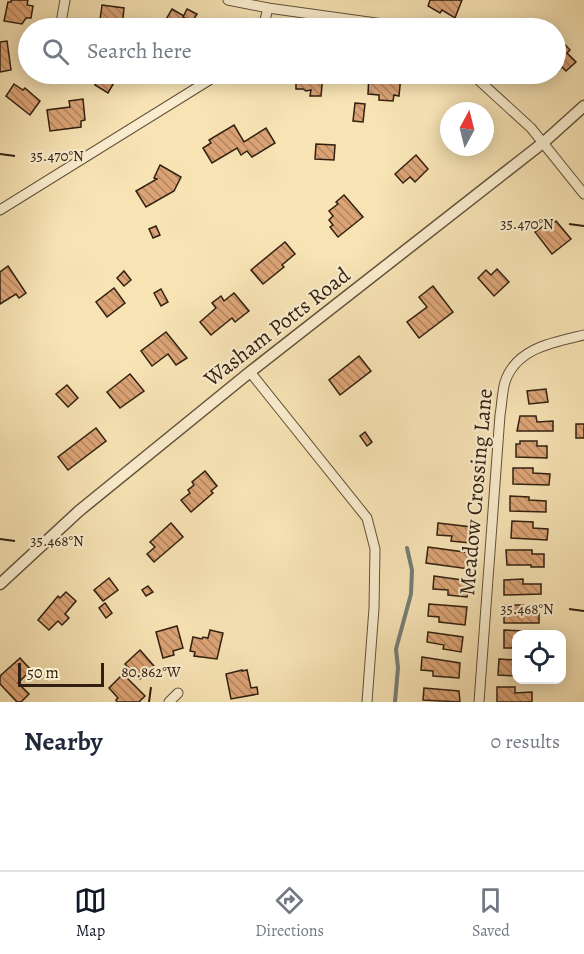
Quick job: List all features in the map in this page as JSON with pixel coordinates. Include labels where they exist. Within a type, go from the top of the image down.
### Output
[{"type":"street","points":[[62,18],[65,0]]},
{"type":"street","points":[[228,0],[340,18]]},
{"type":"street","points":[[266,18],[268,8]]},
{"type":"street","points":[[0,210],[203,84]]},
{"type":"street","points":[[483,84],[544,142],[584,194]]},
{"type":"street","name":"Washam Potts Road","points":[[0,584],[79,511],[250,372],[544,142],[584,106]]},
{"type":"street","name":"Meadow Crossing Lane","points":[[478,702],[500,415],[506,381],[511,369],[529,352],[584,335]]},
{"type":"street","points":[[250,372],[367,518],[375,549],[374,608],[367,702]]},
{"type":"street","points":[[169,702],[178,693]]},
{"type":"building","points":[[11,0],[28,0],[27,5],[33,6],[31,18],[18,18],[18,23],[4,21],[8,2]]},
{"type":"building","points":[[430,0],[462,0],[455,18],[442,10],[440,13],[428,6]]},
{"type":"building","points":[[102,5],[124,8],[123,18],[100,18]]},
{"type":"building","points":[[172,9],[184,16],[183,18],[167,18]]},
{"type":"building","points":[[187,9],[197,14],[194,18],[183,17]]},
{"type":"building","points":[[7,41],[11,70],[0,72],[0,42]]},
{"type":"building","points":[[566,46],[570,50],[567,53],[576,62],[566,71]]},
{"type":"building","points":[[14,84],[23,90],[25,88],[40,101],[30,115],[6,96]]},
{"type":"building","points":[[96,84],[113,84],[108,93]]},
{"type":"building","points":[[296,84],[322,84],[321,96],[310,96],[311,90],[296,89]]},
{"type":"building","points":[[368,84],[400,84],[399,96],[394,95],[393,101],[379,100],[379,95],[368,94]]},
{"type":"building","points":[[83,99],[85,120],[81,121],[81,127],[50,131],[47,110],[70,107],[69,101]]},
{"type":"building","points":[[355,103],[365,104],[363,122],[353,121]]},
{"type":"building","points":[[234,125],[244,142],[266,128],[275,143],[252,157],[247,151],[241,155],[237,148],[212,163],[203,148],[211,143],[209,140]]},
{"type":"building","points":[[316,144],[335,145],[334,160],[315,159]]},
{"type":"building","points":[[416,155],[428,169],[415,182],[410,177],[403,183],[395,174]]},
{"type":"building","points":[[160,165],[181,177],[174,191],[146,207],[136,191],[157,179],[154,178]]},
{"type":"building","points":[[344,195],[363,217],[338,237],[330,227],[333,225],[329,220],[333,216],[329,211]]},
{"type":"building","points":[[556,221],[571,239],[552,254],[535,232]]},
{"type":"building","points":[[156,226],[160,235],[153,238],[149,229]]},
{"type":"building","points":[[285,242],[295,254],[282,265],[284,267],[263,284],[251,270]]},
{"type":"building","points":[[8,266],[26,293],[19,298],[16,294],[0,304],[0,272]]},
{"type":"building","points":[[497,269],[509,282],[494,296],[478,278],[486,270],[491,275]]},
{"type":"building","points":[[124,271],[131,280],[124,286],[117,278]]},
{"type":"building","points":[[433,286],[453,312],[419,338],[407,322],[427,307],[419,297]]},
{"type":"building","points":[[114,288],[125,303],[107,317],[96,302]]},
{"type":"building","points":[[161,289],[168,302],[161,306],[154,293]]},
{"type":"building","points":[[234,293],[249,311],[235,322],[232,318],[211,335],[200,322],[216,308],[212,303],[221,296],[224,301]]},
{"type":"building","points":[[166,332],[187,358],[176,365],[168,354],[152,366],[141,351]]},
{"type":"building","points":[[359,356],[371,371],[340,395],[329,380]]},
{"type":"building","points":[[130,374],[144,391],[120,408],[107,392]]},
{"type":"building","points":[[67,385],[78,398],[68,407],[56,394]]},
{"type":"building","points":[[546,389],[548,402],[529,404],[527,391]]},
{"type":"building","points":[[520,416],[536,416],[537,422],[553,421],[553,431],[517,431]]},
{"type":"building","points":[[576,424],[584,424],[584,438],[576,438]]},
{"type":"building","points":[[96,428],[106,441],[68,470],[58,457]]},
{"type":"building","points":[[365,432],[372,442],[367,446],[360,436]]},
{"type":"building","points":[[520,441],[537,441],[537,446],[547,446],[547,458],[516,457],[516,444],[520,444]]},
{"type":"building","points":[[513,468],[533,468],[533,473],[550,474],[549,485],[513,484]]},
{"type":"building","points":[[205,471],[217,486],[211,491],[213,493],[191,512],[181,500],[190,493],[188,490],[194,485],[192,482]]},
{"type":"building","points":[[510,496],[546,501],[546,512],[510,511]]},
{"type":"building","points":[[512,521],[533,522],[533,528],[548,529],[547,540],[511,538]]},
{"type":"building","points":[[171,523],[183,537],[154,562],[147,554],[155,547],[150,542]]},
{"type":"building","points":[[438,523],[472,527],[471,543],[451,541],[452,536],[437,535]]},
{"type":"building","points":[[428,547],[471,553],[469,569],[426,563]]},
{"type":"building","points":[[506,550],[532,550],[532,554],[544,554],[544,567],[507,565]]},
{"type":"building","points":[[434,576],[469,581],[467,597],[448,595],[448,590],[433,589]]},
{"type":"building","points":[[109,578],[118,590],[103,601],[94,590]]},
{"type":"building","points":[[523,579],[523,584],[541,584],[541,594],[504,595],[504,580]]},
{"type":"building","points":[[148,586],[153,592],[146,596],[142,590]]},
{"type":"building","points":[[66,592],[76,601],[65,614],[69,618],[62,625],[58,621],[49,630],[38,620],[58,596],[60,598]]},
{"type":"building","points":[[105,603],[112,613],[106,618],[99,608]]},
{"type":"building","points":[[429,604],[467,607],[465,625],[439,622],[439,617],[428,616]]},
{"type":"building","points":[[504,605],[523,605],[523,613],[539,613],[539,623],[504,623]]},
{"type":"building","points":[[177,626],[183,648],[173,651],[174,655],[163,658],[156,632]]},
{"type":"building","points":[[210,630],[223,633],[217,659],[194,656],[195,652],[190,651],[193,637],[208,638]]},
{"type":"building","points":[[504,630],[512,630],[512,648],[504,648]]},
{"type":"building","points":[[428,632],[463,637],[461,652],[443,649],[444,645],[427,642]]},
{"type":"building","points":[[140,650],[154,666],[140,679],[125,664]]},
{"type":"building","points":[[422,657],[460,663],[459,678],[433,676],[433,671],[421,670]]},
{"type":"building","points":[[20,658],[31,670],[18,683],[29,694],[21,702],[17,702],[0,684],[0,676]]},
{"type":"building","points":[[499,659],[512,660],[512,676],[498,675]]},
{"type":"building","points":[[247,670],[251,688],[257,687],[258,694],[231,699],[226,674]]},
{"type":"building","points":[[123,674],[145,696],[139,702],[117,702],[118,698],[109,688]]},
{"type":"building","points":[[497,687],[515,687],[515,693],[532,692],[532,702],[497,702]]},
{"type":"building","points":[[424,688],[459,691],[460,702],[423,700]]},
{"type":"waterway","points":[[395,702],[398,668],[396,649],[411,594],[412,570],[407,548]]}]
